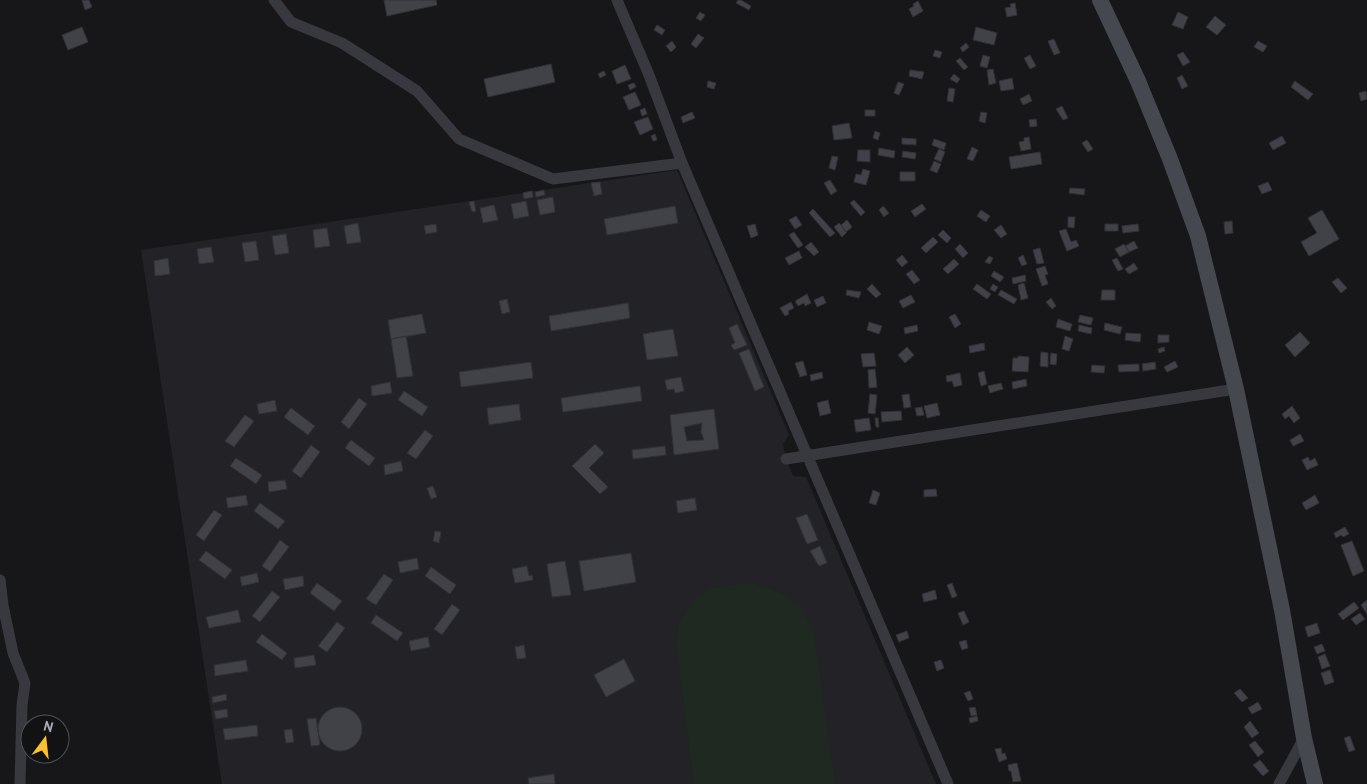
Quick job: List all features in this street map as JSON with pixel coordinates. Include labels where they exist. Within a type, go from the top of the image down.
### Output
[{"type":"main road","points":[[1100,0],[1138,81],[1170,159],[1198,236],[1236,389],[1282,610],[1304,738],[1315,784]]},
{"type":"street","points":[[274,0],[291,22],[342,43],[417,91],[459,139],[553,179],[682,163]]},
{"type":"street","points":[[617,0],[682,163],[948,784]]},
{"type":"street","points":[[786,460],[1236,389]]},
{"type":"street","points":[[0,580],[12,653],[25,684],[22,705],[20,784]]},
{"type":"street","points":[[1279,784],[1304,738]]},
{"type":"shaded area","points":[[677,170],[789,435],[783,444],[786,459],[793,476],[806,477],[936,784],[222,784],[141,250]]},
{"type":"shaded area","points":[[754,583],[783,594],[802,608],[814,631],[835,784],[694,784],[676,645],[678,624],[695,599],[712,588]]},
{"type":"building","points":[[82,0],[89,0],[92,7],[85,10]]},
{"type":"building","points":[[384,0],[436,0],[437,5],[387,16]]},
{"type":"building","points":[[738,0],[751,6],[749,10],[736,3]]},
{"type":"building","points":[[918,1],[923,11],[913,17],[909,9]]},
{"type":"building","points":[[1015,3],[1017,15],[1007,17],[1005,8],[1011,7],[1010,4]]},
{"type":"building","points":[[700,12],[705,15],[701,21],[696,18]]},
{"type":"building","points":[[1178,12],[1188,17],[1183,29],[1172,25]]},
{"type":"building","points":[[1215,16],[1226,25],[1217,35],[1206,27]]},
{"type":"building","points":[[657,25],[665,30],[662,35],[654,30]]},
{"type":"building","points":[[82,27],[88,42],[68,50],[62,35]]},
{"type":"building","points":[[976,27],[997,33],[994,45],[973,40]]},
{"type":"building","points":[[698,34],[704,38],[696,48],[691,44]]},
{"type":"building","points":[[1054,39],[1060,53],[1054,55],[1048,41]]},
{"type":"building","points":[[672,41],[676,47],[671,52],[666,46]]},
{"type":"building","points":[[1258,41],[1267,46],[1263,52],[1254,47]]},
{"type":"building","points":[[966,43],[969,47],[963,52],[960,48]]},
{"type":"building","points":[[935,50],[942,52],[940,58],[933,56]]},
{"type":"building","points":[[1183,52],[1190,62],[1183,66],[1177,55]]},
{"type":"building","points":[[983,55],[990,57],[987,68],[980,66]]},
{"type":"building","points":[[1030,55],[1036,66],[1030,69],[1024,58]]},
{"type":"building","points":[[960,58],[968,67],[964,70],[956,61]]},
{"type":"building","points":[[551,64],[555,82],[488,97],[484,79]]},
{"type":"building","points":[[625,65],[631,79],[617,84],[612,71]]},
{"type":"building","points":[[993,69],[996,83],[989,85],[987,70]]},
{"type":"building","points":[[910,70],[924,72],[922,79],[909,76]]},
{"type":"building","points":[[604,71],[606,75],[600,78],[598,74]]},
{"type":"building","points":[[954,74],[960,79],[957,83],[950,79]]},
{"type":"building","points":[[1182,75],[1188,86],[1182,89],[1177,78]]},
{"type":"building","points":[[1012,78],[1014,89],[1001,91],[999,81]]},
{"type":"building","points":[[708,81],[716,83],[714,89],[707,87]]},
{"type":"building","points":[[1295,81],[1313,94],[1308,100],[1291,87]]},
{"type":"building","points":[[898,82],[904,84],[899,95],[894,93]]},
{"type":"building","points":[[634,83],[636,87],[630,90],[628,85]]},
{"type":"building","points":[[949,88],[955,89],[953,102],[947,101]]},
{"type":"building","points":[[1366,91],[1367,99],[1361,101],[1359,93]]},
{"type":"building","points":[[635,92],[641,105],[629,110],[623,97]]},
{"type":"building","points":[[1029,94],[1032,101],[1023,105],[1020,99]]},
{"type":"building","points":[[1062,106],[1068,118],[1063,120],[1056,109]]},
{"type":"building","points":[[645,108],[647,114],[642,116],[640,110]]},
{"type":"building","points":[[865,110],[875,110],[875,116],[865,116]]},
{"type":"building","points":[[692,112],[695,118],[683,123],[681,117]]},
{"type":"building","points":[[981,112],[987,113],[985,123],[979,121]]},
{"type":"building","points":[[648,117],[653,129],[640,135],[634,122]]},
{"type":"building","points":[[1036,119],[1037,126],[1030,127],[1029,120]]},
{"type":"building","points":[[849,123],[852,138],[834,140],[832,126]]},
{"type":"building","points":[[875,131],[880,133],[878,140],[873,138]]},
{"type":"building","points":[[655,134],[657,140],[653,141],[651,136]]},
{"type":"building","points":[[1282,136],[1286,143],[1273,150],[1269,143]]},
{"type":"building","points":[[1029,137],[1031,149],[1021,151],[1019,142]]},
{"type":"building","points":[[902,138],[916,139],[916,145],[902,144]]},
{"type":"building","points":[[934,139],[946,143],[944,150],[932,145]]},
{"type":"building","points":[[1087,140],[1093,149],[1088,152],[1082,143]]},
{"type":"building","points":[[972,147],[978,150],[973,161],[967,159]]},
{"type":"building","points":[[879,148],[895,151],[894,158],[878,155]]},
{"type":"building","points":[[939,149],[945,152],[941,162],[934,159]]},
{"type":"building","points":[[858,150],[870,150],[870,162],[857,161]]},
{"type":"building","points":[[903,151],[916,153],[915,159],[902,157]]},
{"type":"building","points":[[1040,152],[1042,164],[1011,169],[1009,157]]},
{"type":"building","points":[[832,156],[838,157],[835,170],[829,168]]},
{"type":"building","points":[[934,161],[941,164],[937,173],[930,170]]},
{"type":"building","points":[[863,169],[870,171],[866,185],[854,182],[856,174],[861,175]]},
{"type":"building","points":[[900,172],[915,172],[915,181],[900,181]]},
{"type":"building","points":[[830,180],[837,191],[831,195],[824,183]]},
{"type":"building","points":[[600,182],[602,194],[594,196],[591,183]]},
{"type":"building","points":[[1268,182],[1272,190],[1262,194],[1258,186]]},
{"type":"building","points":[[1070,188],[1085,189],[1084,195],[1069,193]]},
{"type":"building","points":[[544,190],[545,195],[536,197],[535,192]]},
{"type":"building","points":[[532,191],[533,197],[524,199],[523,193]]},
{"type":"building","points":[[553,197],[555,212],[540,215],[537,200]]},
{"type":"building","points":[[854,200],[865,212],[861,216],[850,203]]},
{"type":"building","points":[[474,201],[476,211],[472,212],[469,202]]},
{"type":"building","points":[[526,201],[529,216],[514,219],[511,204]]},
{"type":"building","points":[[922,204],[926,209],[915,217],[911,211]]},
{"type":"building","points":[[494,205],[498,220],[483,223],[480,208]]},
{"type":"building","points":[[675,206],[678,223],[607,235],[604,219]]},
{"type":"building","points":[[883,206],[889,213],[884,217],[879,210]]},
{"type":"building","points":[[813,209],[835,233],[830,237],[809,213]]},
{"type":"building","points":[[981,210],[990,216],[986,222],[977,216]]},
{"type":"building","points":[[1322,210],[1339,239],[1309,256],[1301,242],[1317,233],[1308,218]]},
{"type":"building","points":[[796,216],[802,225],[795,229],[789,220]]},
{"type":"building","points":[[1068,217],[1075,217],[1074,228],[1068,227]]},
{"type":"building","points":[[847,220],[852,227],[846,232],[841,225]]},
{"type":"building","points":[[1232,221],[1233,233],[1225,234],[1224,222]]},
{"type":"building","points":[[358,223],[361,242],[347,244],[344,226]]},
{"type":"building","points":[[839,223],[847,232],[842,237],[834,227]]},
{"type":"building","points":[[436,224],[437,232],[426,234],[424,226]]},
{"type":"building","points":[[755,224],[758,235],[751,238],[747,226]]},
{"type":"building","points":[[1105,224],[1118,224],[1118,231],[1105,231]]},
{"type":"building","points":[[1138,224],[1139,231],[1123,233],[1122,226]]},
{"type":"building","points":[[1001,225],[1007,234],[1001,238],[994,230]]},
{"type":"building","points":[[327,228],[330,246],[315,248],[313,230]]},
{"type":"building","points":[[1066,229],[1071,242],[1076,240],[1079,246],[1067,251],[1059,231]]},
{"type":"building","points":[[943,230],[951,238],[947,243],[938,235]]},
{"type":"building","points":[[794,232],[803,245],[798,248],[789,235]]},
{"type":"building","points":[[286,234],[289,253],[275,255],[272,236]]},
{"type":"building","points":[[933,237],[938,242],[926,253],[921,248]]},
{"type":"building","points":[[256,241],[259,260],[245,262],[242,243]]},
{"type":"building","points":[[1134,241],[1138,248],[1129,252],[1125,246]]},
{"type":"building","points":[[811,242],[819,252],[814,256],[805,247]]},
{"type":"building","points":[[960,244],[968,253],[963,258],[955,249]]},
{"type":"building","points":[[1124,244],[1129,252],[1120,257],[1115,249]]},
{"type":"building","points":[[211,247],[214,262],[199,264],[197,249]]},
{"type":"building","points":[[1040,248],[1044,263],[1037,264],[1033,250]]},
{"type":"building","points":[[799,251],[802,258],[789,265],[785,258]]},
{"type":"building","points":[[902,255],[908,262],[902,267],[896,260]]},
{"type":"building","points":[[1023,255],[1027,264],[1022,266],[1018,258]]},
{"type":"building","points":[[989,256],[993,258],[990,264],[985,262]]},
{"type":"building","points":[[168,258],[170,274],[155,276],[154,261]]},
{"type":"building","points":[[1117,258],[1123,269],[1118,271],[1112,260]]},
{"type":"building","points":[[954,259],[959,264],[948,274],[943,269]]},
{"type":"building","points":[[1134,263],[1138,269],[1129,274],[1125,269]]},
{"type":"building","points":[[1045,266],[1048,274],[1045,275],[1048,284],[1042,286],[1036,269]]},
{"type":"building","points":[[912,270],[920,280],[914,284],[906,274]]},
{"type":"building","points":[[994,271],[1004,277],[1000,282],[991,276]]},
{"type":"building","points":[[1025,275],[1026,281],[1013,284],[1012,278]]},
{"type":"building","points":[[1338,278],[1347,288],[1341,293],[1332,282]]},
{"type":"building","points":[[1024,283],[1028,298],[1021,300],[1018,285]]},
{"type":"building","points":[[872,284],[881,294],[876,298],[867,289]]},
{"type":"building","points":[[977,284],[991,294],[987,299],[973,289]]},
{"type":"building","points":[[993,284],[998,287],[995,292],[990,289]]},
{"type":"building","points":[[847,290],[861,292],[859,298],[846,295]]},
{"type":"building","points":[[1001,290],[1017,299],[1014,304],[998,295]]},
{"type":"building","points":[[1102,290],[1115,290],[1115,300],[1101,300]]},
{"type":"building","points":[[807,294],[811,303],[805,306],[804,303],[798,306],[795,301]]},
{"type":"building","points":[[911,295],[915,302],[903,308],[899,301]]},
{"type":"building","points":[[823,296],[826,303],[817,307],[814,300]]},
{"type":"building","points":[[1051,298],[1056,306],[1052,309],[1046,302]]},
{"type":"building","points":[[507,299],[510,312],[502,314],[499,301]]},
{"type":"building","points":[[791,302],[794,308],[788,311],[789,314],[785,316],[780,308]]},
{"type":"building","points":[[628,303],[630,318],[551,331],[549,316]]},
{"type":"building","points":[[422,314],[426,333],[391,339],[388,320]]},
{"type":"building","points":[[955,314],[961,324],[955,328],[949,317]]},
{"type":"building","points":[[1080,315],[1093,318],[1091,325],[1078,322]]},
{"type":"building","points":[[1058,319],[1072,324],[1070,331],[1056,327]]},
{"type":"building","points":[[869,322],[882,326],[879,334],[867,330]]},
{"type":"building","points":[[1105,323],[1122,327],[1120,334],[1104,330]]},
{"type":"building","points":[[737,324],[747,345],[734,350],[731,345],[735,343],[729,328]]},
{"type":"building","points":[[917,325],[918,331],[905,334],[904,328]]},
{"type":"building","points":[[1079,325],[1092,328],[1091,334],[1078,331]]},
{"type":"building","points":[[673,329],[678,356],[647,360],[643,334]]},
{"type":"building","points":[[1300,332],[1310,343],[1295,357],[1285,345]]},
{"type":"building","points":[[1126,333],[1141,334],[1140,342],[1125,340]]},
{"type":"building","points":[[1158,335],[1169,335],[1169,342],[1158,343]]},
{"type":"building","points":[[406,336],[413,376],[397,378],[391,339]]},
{"type":"building","points":[[1065,336],[1073,339],[1069,351],[1062,349]]},
{"type":"building","points":[[984,343],[985,350],[970,353],[969,346]]},
{"type":"building","points":[[907,347],[914,355],[905,363],[898,355]]},
{"type":"building","points":[[1164,347],[1165,351],[1159,353],[1158,349]]},
{"type":"building","points":[[749,349],[764,387],[755,391],[739,353]]},
{"type":"building","points":[[1041,352],[1048,353],[1048,367],[1040,366]]},
{"type":"building","points":[[874,353],[876,366],[863,367],[861,354]]},
{"type":"building","points":[[1051,353],[1057,354],[1056,365],[1050,364]]},
{"type":"building","points":[[1018,356],[1029,357],[1028,372],[1012,371],[1013,358],[1018,358]]},
{"type":"building","points":[[803,361],[807,375],[800,377],[795,363]]},
{"type":"building","points":[[1175,361],[1178,367],[1167,372],[1164,367]]},
{"type":"building","points":[[531,362],[533,378],[461,387],[459,372]]},
{"type":"building","points":[[1155,362],[1156,369],[1143,371],[1142,364]]},
{"type":"building","points":[[1139,364],[1139,371],[1119,372],[1118,365]]},
{"type":"building","points":[[1092,365],[1105,366],[1104,373],[1091,372]]},
{"type":"building","points":[[875,369],[877,387],[869,388],[868,370]]},
{"type":"building","points":[[984,371],[987,384],[981,386],[978,373]]},
{"type":"building","points":[[822,372],[823,378],[811,381],[810,375]]},
{"type":"building","points":[[960,373],[962,385],[954,387],[952,381],[947,382],[946,376]]},
{"type":"building","points":[[681,377],[684,391],[675,393],[674,389],[667,390],[665,380]]},
{"type":"building","points":[[1026,379],[1027,386],[1013,389],[1012,382]]},
{"type":"building","points":[[390,382],[392,393],[372,396],[371,386]]},
{"type":"building","points":[[1001,383],[1003,389],[990,393],[988,386]]},
{"type":"building","points":[[640,386],[642,401],[563,412],[561,398]]},
{"type":"building","points":[[404,391],[428,407],[422,416],[398,400]]},
{"type":"building","points":[[870,394],[877,395],[875,414],[868,413]]},
{"type":"building","points":[[909,394],[911,407],[904,408],[902,395]]},
{"type":"building","points":[[359,398],[367,404],[349,429],[341,422]]},
{"type":"building","points":[[275,400],[277,411],[259,414],[257,404]]},
{"type":"building","points":[[828,400],[831,413],[820,416],[817,403]]},
{"type":"building","points":[[937,403],[940,415],[927,418],[924,406]]},
{"type":"building","points":[[519,404],[521,420],[489,425],[487,408]]},
{"type":"building","points":[[1292,406],[1300,418],[1294,423],[1289,416],[1285,419],[1282,414]]},
{"type":"building","points":[[922,407],[924,415],[917,416],[915,408]]},
{"type":"building","points":[[291,408],[315,426],[308,435],[284,417]]},
{"type":"building","points":[[714,409],[719,449],[674,455],[670,415]],"holes":[[[702,423],[701,432],[704,440],[687,441],[684,427]]]},
{"type":"building","points":[[901,411],[902,420],[882,422],[881,412]]},
{"type":"building","points":[[245,415],[254,421],[234,447],[225,441]]},
{"type":"building","points":[[869,418],[871,430],[856,432],[854,420]]},
{"type":"building","points":[[875,418],[878,418],[879,427],[876,427]]},
{"type":"building","points":[[425,430],[433,436],[416,459],[407,453]]},
{"type":"building","points":[[1300,434],[1304,441],[1293,446],[1290,440]]},
{"type":"building","points":[[351,440],[375,458],[369,466],[345,448]]},
{"type":"building","points":[[595,444],[604,453],[589,468],[608,487],[600,494],[572,466]]},
{"type":"building","points":[[311,445],[320,452],[301,478],[292,471]]},
{"type":"building","points":[[665,446],[666,455],[633,459],[632,450]]},
{"type":"building","points":[[1308,457],[1310,461],[1315,458],[1318,465],[1307,470],[1302,460]]},
{"type":"building","points":[[236,458],[262,475],[256,484],[230,466]]},
{"type":"building","points":[[401,461],[403,471],[385,475],[384,465]]},
{"type":"building","points":[[285,480],[287,489],[269,492],[268,482]]},
{"type":"building","points":[[433,486],[437,497],[431,499],[427,488]]},
{"type":"building","points":[[936,489],[937,496],[924,497],[924,490]]},
{"type":"building","points":[[873,490],[880,493],[876,505],[869,503]]},
{"type":"building","points":[[246,495],[248,505],[228,508],[226,498]]},
{"type":"building","points":[[1315,495],[1319,503],[1306,510],[1302,503]]},
{"type":"building","points":[[695,498],[697,510],[678,513],[676,501]]},
{"type":"building","points":[[260,503],[285,521],[278,529],[254,511]]},
{"type":"building","points":[[214,510],[222,515],[204,541],[196,535]]},
{"type":"building","points":[[807,514],[818,540],[807,544],[796,518]]},
{"type":"building","points":[[1345,527],[1349,534],[1336,538],[1334,533]]},
{"type":"building","points":[[435,531],[441,532],[439,543],[433,541]]},
{"type":"building","points":[[280,540],[289,547],[270,572],[262,566]]},
{"type":"building","points":[[1352,541],[1364,571],[1353,576],[1341,545]]},
{"type":"building","points":[[820,546],[827,563],[819,566],[810,551]]},
{"type":"building","points":[[206,551],[232,570],[225,579],[199,560]]},
{"type":"building","points":[[631,553],[636,582],[584,591],[579,561]]},
{"type":"building","points":[[417,558],[419,569],[400,573],[398,562]]},
{"type":"building","points":[[565,561],[571,595],[552,597],[547,564]]},
{"type":"building","points":[[527,566],[529,576],[532,575],[533,580],[515,583],[512,569]]},
{"type":"building","points":[[431,567],[456,585],[450,594],[425,576]]},
{"type":"building","points":[[257,573],[259,582],[242,586],[240,577]]},
{"type":"building","points":[[384,574],[393,580],[376,605],[366,599]]},
{"type":"building","points":[[303,576],[304,586],[285,590],[283,579]]},
{"type":"building","points":[[317,583],[342,601],[334,611],[310,593]]},
{"type":"building","points":[[952,583],[957,596],[952,598],[947,585]]},
{"type":"building","points":[[935,590],[937,599],[924,602],[922,594]]},
{"type":"building","points":[[272,591],[280,597],[260,622],[252,616]]},
{"type":"building","points":[[1367,600],[1367,614],[1361,605]]},
{"type":"building","points":[[1354,602],[1359,608],[1343,620],[1338,614]]},
{"type":"building","points":[[452,604],[460,610],[442,635],[434,629]]},
{"type":"building","points":[[238,610],[241,622],[209,628],[206,617]]},
{"type":"building","points":[[964,611],[969,622],[963,625],[958,613]]},
{"type":"building","points":[[1360,613],[1365,619],[1356,625],[1351,619]]},
{"type":"building","points":[[376,615],[403,633],[397,641],[371,623]]},
{"type":"building","points":[[337,622],[345,628],[327,652],[318,646]]},
{"type":"building","points":[[1317,623],[1320,633],[1308,637],[1305,627]]},
{"type":"building","points":[[907,631],[909,638],[899,642],[896,635]]},
{"type":"building","points":[[262,634],[287,653],[282,660],[256,642]]},
{"type":"building","points":[[428,637],[430,647],[411,651],[409,641]]},
{"type":"building","points":[[966,640],[968,648],[962,650],[959,642]]},
{"type":"building","points":[[1322,644],[1325,651],[1317,654],[1314,647]]},
{"type":"building","points":[[524,645],[526,658],[517,659],[515,647]]},
{"type":"building","points":[[1325,654],[1330,666],[1322,669],[1318,657]]},
{"type":"building","points":[[314,655],[316,665],[295,668],[294,658]]},
{"type":"building","points":[[624,659],[635,681],[606,697],[594,675]]},
{"type":"building","points":[[246,660],[248,671],[215,676],[214,665]]},
{"type":"building","points":[[941,660],[944,668],[937,671],[934,662]]},
{"type":"building","points":[[1330,670],[1334,682],[1325,685],[1321,673]]},
{"type":"building","points":[[1240,689],[1248,698],[1242,702],[1234,693]]},
{"type":"building","points":[[970,691],[973,699],[968,701],[964,693]]},
{"type":"building","points":[[226,694],[227,700],[213,703],[212,697]]},
{"type":"building","points":[[1258,702],[1262,709],[1252,714],[1248,708]]},
{"type":"building","points":[[340,707],[352,711],[358,717],[362,729],[358,741],[352,747],[340,751],[328,747],[322,741],[318,729],[322,717],[328,711]]},
{"type":"building","points":[[975,707],[977,715],[971,716],[969,708]]},
{"type":"building","points":[[227,709],[228,717],[216,719],[214,711]]},
{"type":"building","points":[[977,716],[978,721],[970,723],[969,718]]},
{"type":"building","points":[[316,718],[320,745],[311,746],[307,719]]},
{"type":"building","points":[[1250,721],[1259,733],[1252,738],[1244,727]]},
{"type":"building","points":[[257,725],[258,736],[225,740],[223,729]]},
{"type":"building","points":[[292,729],[294,742],[286,743],[284,730]]},
{"type":"building","points":[[1350,736],[1355,750],[1349,752],[1344,738]]},
{"type":"building","points":[[1255,741],[1264,752],[1258,757],[1249,745]]},
{"type":"building","points":[[1001,748],[1002,754],[1005,753],[1007,759],[999,762],[995,749]]},
{"type":"building","points":[[1260,760],[1269,771],[1263,776],[1253,765]]},
{"type":"building","points":[[1017,763],[1021,781],[1013,782],[1008,765]]},
{"type":"building","points":[[554,774],[555,784],[529,784],[528,778]]}]
